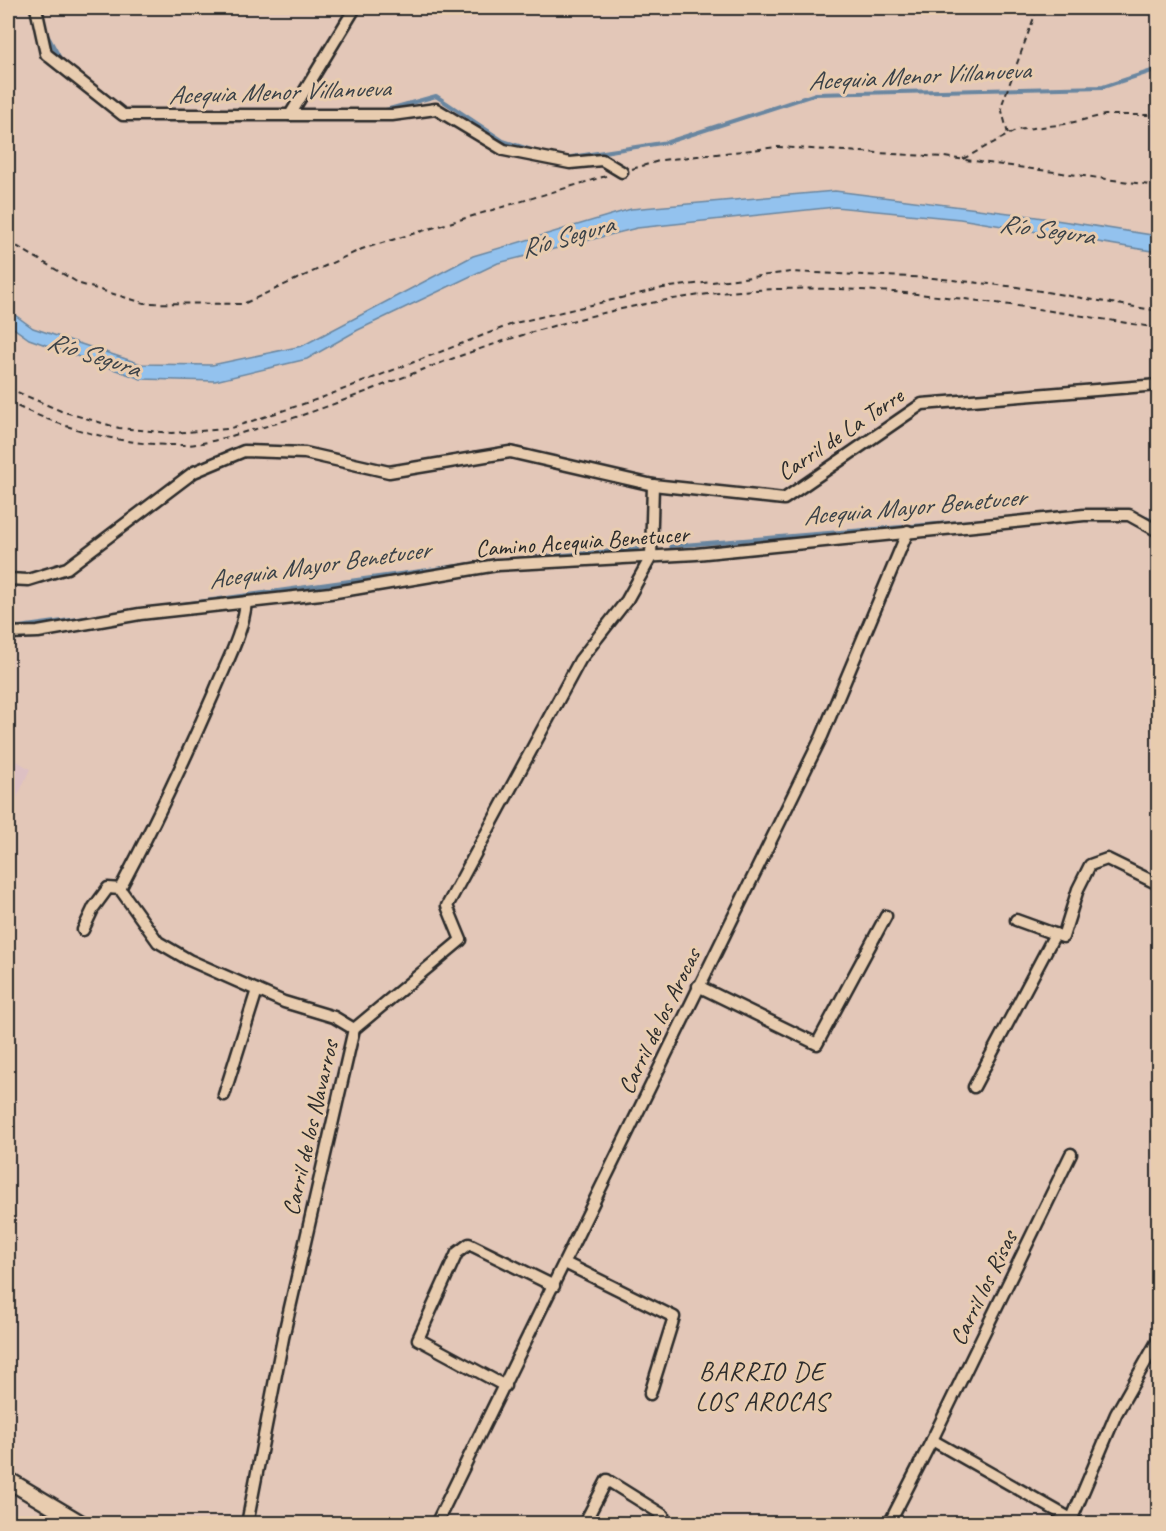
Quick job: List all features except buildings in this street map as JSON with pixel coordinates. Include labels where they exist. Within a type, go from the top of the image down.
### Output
[{"type":"main road","points":[[8,1480],[82,1524]]},
{"type":"street","points":[[36,8],[46,54],[123,115],[392,115],[435,109],[504,150],[570,162],[602,160],[622,172]]},
{"type":"street","points":[[290,115],[356,8]]},
{"type":"street","name":"Carril de La Torre","points":[[8,579],[28,580],[67,568],[194,472],[244,451],[305,453],[389,472],[510,452],[653,485],[784,499],[922,404],[1158,385]]},
{"type":"street","name":"Carril de los Navarros","points":[[247,1524],[283,1338],[354,1029],[461,940],[447,906],[580,660],[627,600],[651,557],[653,485]]},
{"type":"street","name":"Camino Acequia Benetucer","points":[[8,633],[38,632],[140,614],[330,592],[497,565],[651,557],[1084,515],[1129,515],[1158,531]]},
{"type":"street","name":"Carril de los Arocas","points":[[436,1524],[566,1263],[822,736],[908,531]]},
{"type":"street","points":[[120,889],[164,806],[199,727],[244,621],[246,602]]},
{"type":"street","points":[[1017,920],[1064,937],[1078,890],[1090,865],[1107,859],[1158,884]]},
{"type":"street","points":[[83,930],[94,907],[108,888],[120,889],[158,942],[189,960],[256,990],[334,1017],[354,1029]]},
{"type":"street","points":[[699,986],[818,1044],[886,916]]},
{"type":"street","points":[[974,1087],[1055,934]]},
{"type":"street","points":[[224,1095],[256,990]]},
{"type":"street","name":"Carril los Risas","points":[[889,1524],[1071,1154]]},
{"type":"street","points":[[505,1386],[418,1339],[457,1253],[469,1244],[554,1286]]},
{"type":"street","points":[[566,1263],[674,1317],[650,1394]]},
{"type":"street","points":[[932,1440],[1074,1522],[1116,1414],[1158,1340]]},
{"type":"street","points":[[584,1524],[607,1480],[663,1515],[659,1524]]},
{"type":"path","points":[[1008,135],[1001,107],[1036,12],[1040,8]]},
{"type":"path","points":[[963,159],[1017,130],[1065,124],[1105,114],[1158,115]]},
{"type":"path","points":[[8,242],[80,284],[144,303],[243,304],[362,249],[662,160],[778,147],[963,159],[1158,186]]},
{"type":"path","points":[[8,388],[61,411],[119,428],[172,433],[228,429],[321,398],[515,322],[663,288],[792,272],[933,278],[1017,287],[1158,311]]},
{"type":"path","points":[[8,402],[41,418],[94,436],[139,444],[188,445],[211,442],[275,424],[491,344],[560,323],[682,298],[780,288],[860,290],[1004,304],[1158,328]]},
{"type":"shaded area","points":[[8,756],[30,769],[8,818]]},
{"type":"water","name":"Río Segura","points":[[835,191],[1017,214],[1158,236],[1158,252],[960,219],[835,207],[637,228],[498,263],[358,330],[307,359],[215,381],[141,379],[29,339],[8,324],[8,310],[33,328],[141,364],[212,365],[302,346],[473,256],[631,209]]},
{"type":"waterway","name":"Acequia Menor Villanueva","points":[[46,33],[61,60]]},
{"type":"waterway","name":"Acequia Menor Villanueva","points":[[565,158],[668,142],[816,94],[1103,87],[1158,69]]},
{"type":"waterway","name":"Acequia Menor Villanueva","points":[[382,111],[436,96],[503,141],[538,152]]},
{"type":"waterway","name":"Acequia Mayor Benetucer","points":[[1101,510],[1120,511]]},
{"type":"waterway","name":"Acequia Mayor Benetucer","points":[[1142,517],[1158,522]]},
{"type":"waterway","name":"Acequia Mayor Benetucer","points":[[671,546],[986,520]]},
{"type":"waterway","name":"Acequia Mayor Benetucer","points":[[515,559],[637,549]]},
{"type":"waterway","name":"Acequia Mayor Benetucer","points":[[176,605],[493,561]]},
{"type":"waterway","name":"Acequia Mayor Benetucer","points":[[8,626],[19,627],[107,615]]},
{"type":"district","name":"BARRIO DE LOS AROCAS","points":[[762,1386]]}]
